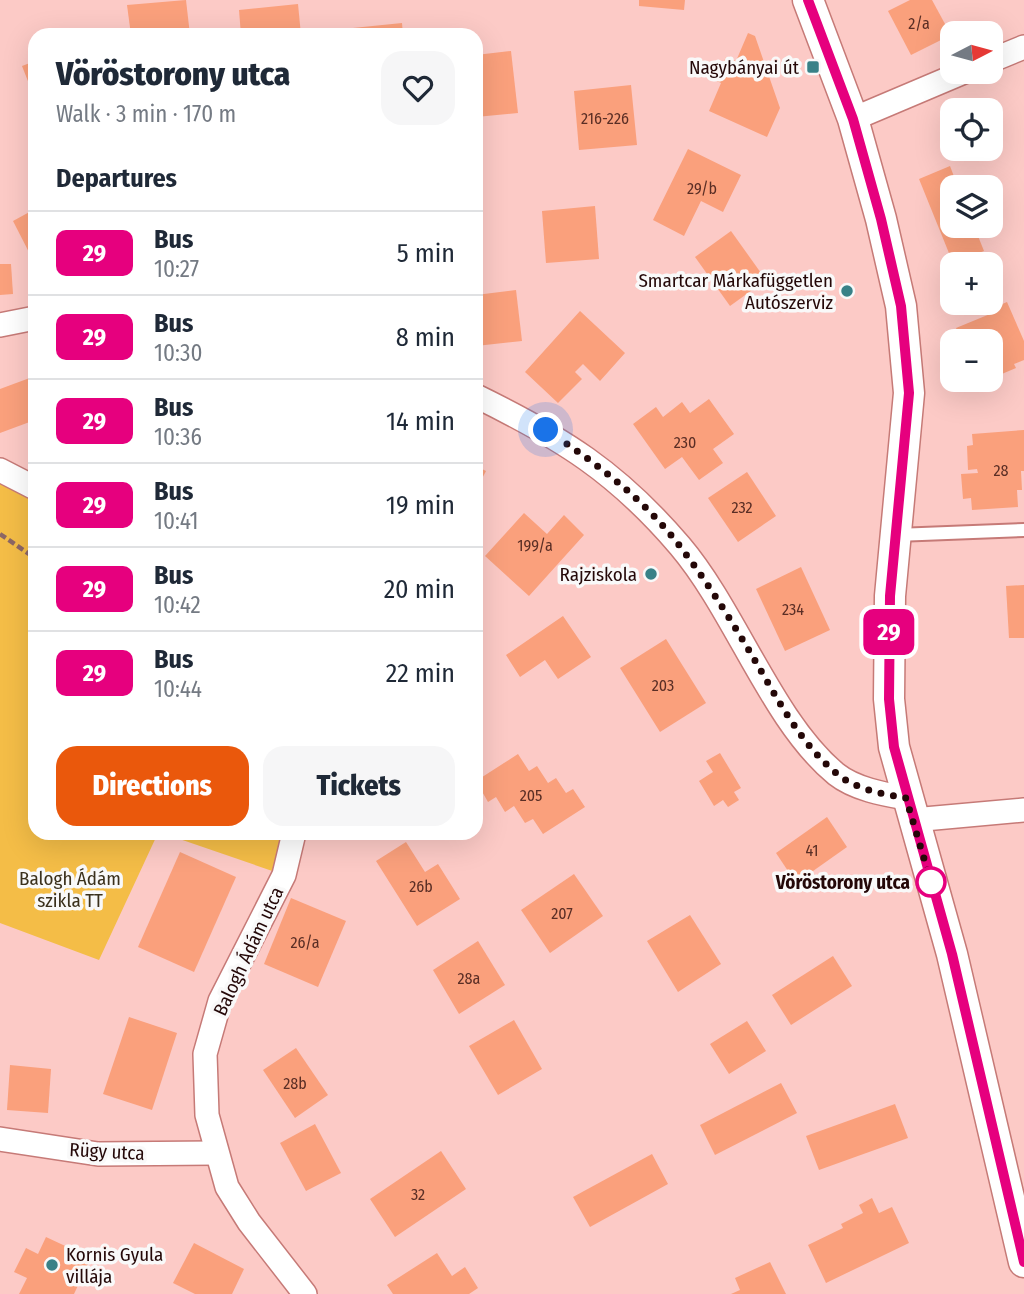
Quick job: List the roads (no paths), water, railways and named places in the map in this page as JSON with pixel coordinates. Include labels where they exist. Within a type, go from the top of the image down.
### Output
[{"type":"street","points":[[808,0],[853,119],[881,219],[901,306],[909,393],[890,596],[889,699],[894,747],[909,809],[952,954],[1024,1262]]},
{"type":"street","points":[[1003,56],[1024,47]]},
{"type":"street","points":[[853,119],[940,82]]},
{"type":"street","points":[[0,325],[28,319]]},
{"type":"street","points":[[483,399],[546,430],[592,460],[628,491],[681,547],[719,601],[797,731],[837,775],[909,809],[1024,810]]},
{"type":"street","points":[[0,470],[28,484]]},
{"type":"street","name":"Balogh Ádám utca","points":[[292,840],[284,875],[219,1001],[205,1054],[207,1115],[215,1153],[227,1186],[249,1222],[305,1294]]},
{"type":"street","name":"Rügy utca","points":[[0,1139],[98,1154],[215,1153]]},
{"type":"lane","points":[[895,535],[1024,530]]},
{"type":"place","name":"Nagybányai út","points":[[813,67]]},
{"type":"place","name":"Smartcar Márkafüggetlen Autószerviz","points":[[847,291]]},
{"type":"place","name":"Rajziskola","points":[[651,574]]},
{"type":"place","name":"Vöröstorony utca","points":[[931,882]]},
{"type":"place","name":"Kornis Gyula villája","points":[[52,1265]]},
{"type":"park label","name":"Balogh Ádám szikla TT","points":[[70,889]]}]
